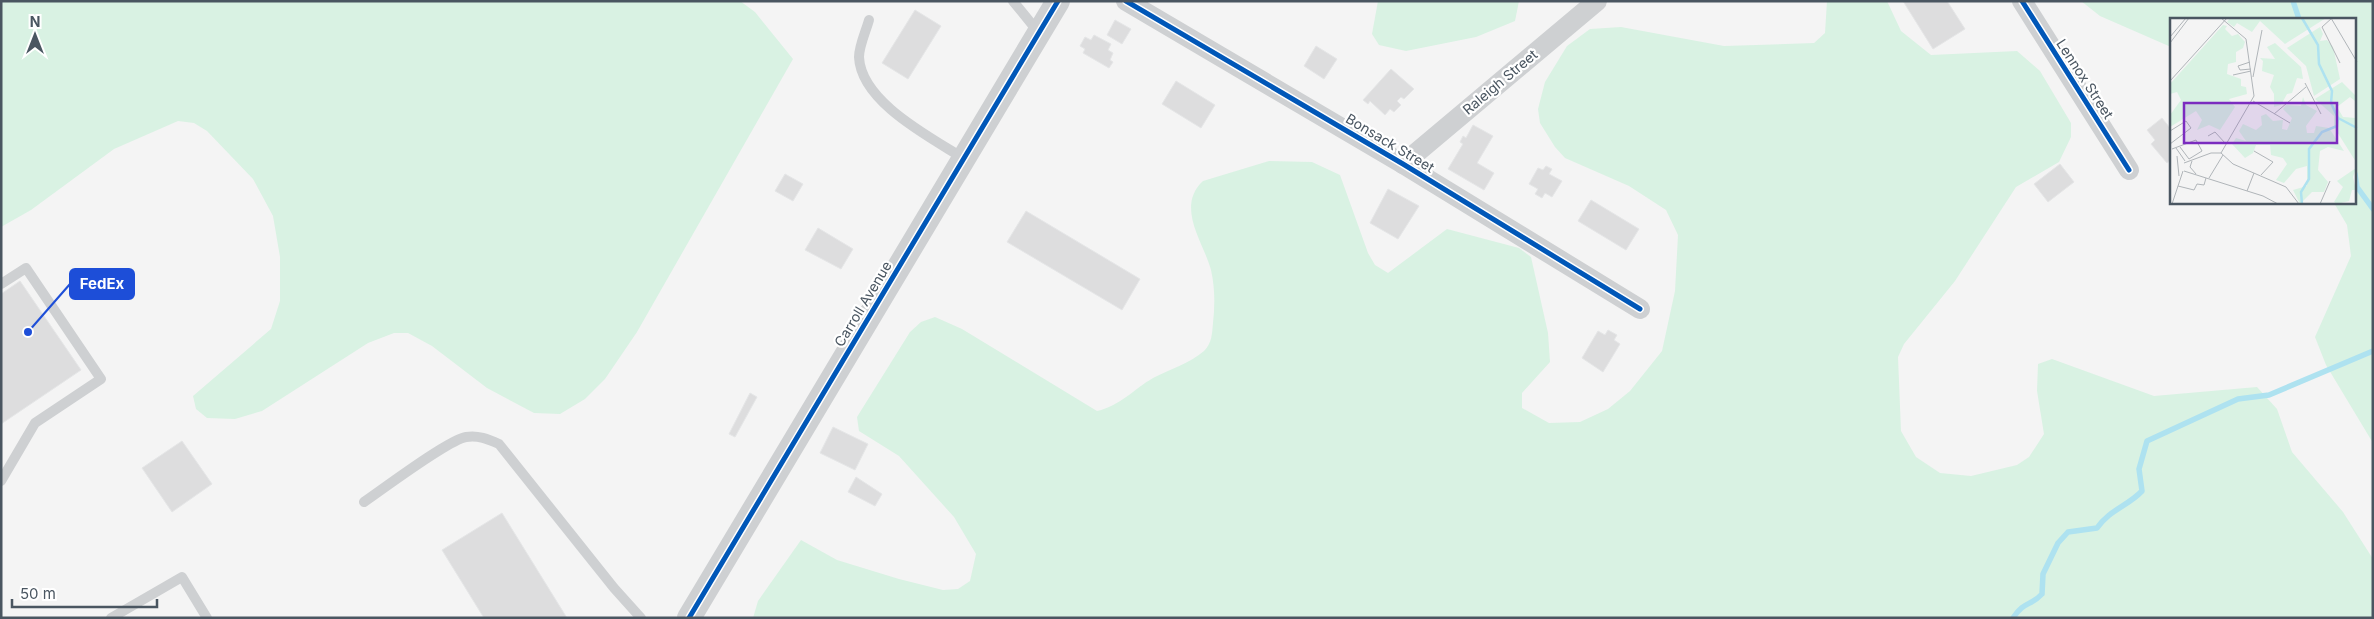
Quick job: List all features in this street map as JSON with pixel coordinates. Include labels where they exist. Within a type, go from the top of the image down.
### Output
[{"type":"street","name":"Carroll Avenue","points":[[689,618],[1058,1]]},
{"type":"street","name":"Bonsack Street","points":[[1126,1],[1403,164],[1640,309]]},
{"type":"street","name":"Raleigh Street","points":[[1403,164],[1597,1]]},
{"type":"street","name":"Lennox Street","points":[[2022,1],[2129,170]]},
{"type":"lane","points":[[1013,1],[1040,34]]},
{"type":"lane","points":[[869,20],[859,57],[866,84],[901,118],[963,158]]},
{"type":"lane","points":[[1,284],[26,268],[101,379],[35,423],[1,481]]},
{"type":"lane","points":[[364,502],[457,439],[477,436],[488,439],[499,444],[614,588],[641,618]]},
{"type":"lane","points":[[111,618],[182,577],[207,618]]},
{"type":"green space","points":[[1,1],[740,1],[755,12],[793,59],[637,332],[605,379],[585,399],[560,414],[534,413],[487,388],[432,346],[408,333],[394,333],[368,343],[262,411],[235,419],[207,418],[196,409],[193,396],[271,329],[280,301],[280,257],[273,216],[253,179],[207,131],[194,123],[178,121],[114,149],[31,210],[1,227]]},
{"type":"green space","points":[[1378,1],[1519,1],[1515,21],[1476,37],[1406,51],[1379,45],[1372,34]]},
{"type":"green space","points":[[1827,1],[1887,1],[1901,31],[1931,55],[2017,51],[2040,71],[2071,123],[2071,137],[2059,162],[2016,187],[1955,281],[1904,344],[1898,357],[1901,431],[1916,457],[1940,473],[1971,476],[2017,465],[2029,457],[2044,434],[2037,391],[2038,364],[2052,359],[2154,396],[2257,387],[2277,409],[2292,452],[2343,512],[2373,559],[2373,618],[753,618],[758,601],[801,540],[837,560],[943,590],[958,589],[970,581],[976,554],[954,517],[899,456],[859,431],[857,417],[910,332],[921,322],[935,317],[962,329],[1097,411],[1105,409],[1126,397],[1146,382],[1192,359],[1207,348],[1212,331],[1214,290],[1211,270],[1194,225],[1191,202],[1195,191],[1203,181],[1269,161],[1312,162],[1340,175],[1368,253],[1375,265],[1388,273],[1447,229],[1519,248],[1531,257],[1548,333],[1550,362],[1522,393],[1522,408],[1549,423],[1580,422],[1608,409],[1630,391],[1662,351],[1675,291],[1678,235],[1666,210],[1629,186],[1565,158],[1555,147],[1540,123],[1538,109],[1545,82],[1567,46],[1590,29],[1621,27],[1724,46],[1814,43],[1825,33]]},
{"type":"green space","points":[[2081,1],[2373,1],[2373,443],[2326,365],[2315,337],[2351,256],[2347,225],[2335,204],[2356,204],[2356,18],[2170,18],[2170,47],[2100,16]]},
{"type":"building","points":[[1903,1],[1947,1],[1965,29],[1933,49]]},
{"type":"building","points":[[915,10],[941,26],[908,79],[882,63]]},
{"type":"building","points":[[1115,20],[1131,29],[1122,44],[1107,35]]},
{"type":"building","points":[[1094,35],[1111,44],[1108,50],[1113,53],[1110,60],[1113,62],[1109,68],[1083,53],[1085,49],[1080,46],[1085,37],[1091,40]]},
{"type":"building","points":[[1316,46],[1337,59],[1324,79],[1304,66]]},
{"type":"building","points":[[1391,69],[1414,89],[1404,99],[1401,97],[1397,101],[1401,105],[1394,112],[1390,109],[1385,115],[1370,101],[1368,104],[1363,100]]},
{"type":"building","points":[[1176,81],[1215,105],[1201,128],[1162,104]]},
{"type":"building","points":[[2162,118],[2170,128],[2170,161],[2167,163],[2151,144],[2155,140],[2147,130]]},
{"type":"building","points":[[1473,125],[1493,136],[1477,163],[1494,173],[1484,190],[1448,169],[1463,144],[1460,142],[1463,136],[1466,138]]},
{"type":"building","points":[[2060,164],[2074,182],[2048,202],[2034,184]]},
{"type":"building","points":[[1546,166],[1552,169],[1549,174],[1562,181],[1552,197],[1545,193],[1542,198],[1535,194],[1538,189],[1529,184],[1538,168],[1543,170]]},
{"type":"building","points":[[785,174],[803,184],[793,201],[775,191]]},
{"type":"building","points":[[1388,189],[1419,206],[1398,239],[1370,223]]},
{"type":"building","points":[[1591,200],[1639,229],[1626,250],[1578,221]]},
{"type":"building","points":[[1026,211],[1140,279],[1122,310],[1007,242]]},
{"type":"building","points":[[818,228],[853,249],[841,269],[805,250]]},
{"type":"building","points":[[20,281],[81,370],[1,424],[1,294]]},
{"type":"building","points":[[1608,330],[1617,335],[1614,340],[1620,344],[1603,372],[1582,358],[1598,331],[1605,335]]},
{"type":"building","points":[[750,393],[757,397],[735,437],[729,434]]},
{"type":"building","points":[[833,427],[868,444],[855,470],[820,453]]},
{"type":"building","points":[[182,441],[212,484],[172,512],[142,468]]},
{"type":"building","points":[[856,477],[882,494],[875,506],[848,492]]},
{"type":"building","points":[[502,513],[567,618],[484,618],[442,550]]},
{"type":"waterway","points":[[2293,1],[2299,18]]},
{"type":"waterway","points":[[2356,180],[2357,187],[2373,209]]},
{"type":"waterway","points":[[2013,618],[2024,606],[2042,594],[2043,574],[2058,543],[2068,532],[2097,528],[2113,512],[2131,501],[2142,491],[2139,469],[2147,441],[2238,399],[2269,395],[2373,351]]},
{"type":"cycle path","points":[[689,618],[1058,1]]},
{"type":"cycle path","points":[[1126,1],[1403,164],[1640,309]]},
{"type":"cycle path","points":[[2022,1],[2129,170]]},
{"type":"place","name":"FedEx","points":[[28,332]]}]
